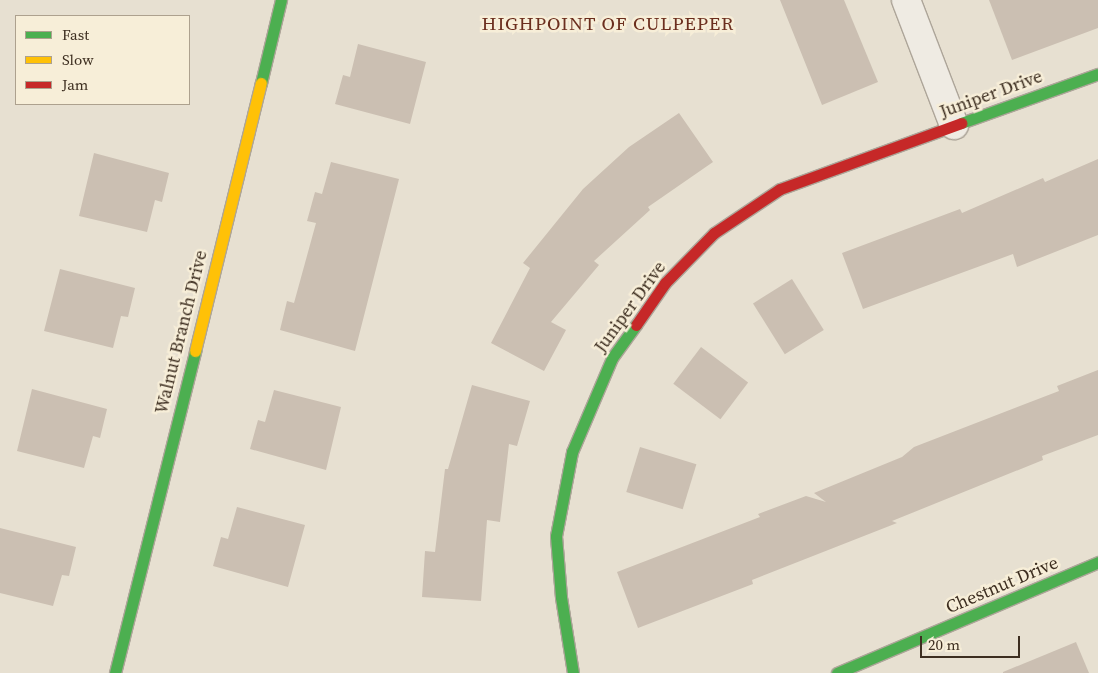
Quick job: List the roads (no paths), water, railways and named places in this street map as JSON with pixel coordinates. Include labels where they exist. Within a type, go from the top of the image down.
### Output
[{"type":"street","name":"Walnut Branch Drive","points":[[115,673],[281,0]]},
{"type":"street","points":[[906,0],[954,126]]},
{"type":"street","name":"Juniper Drive","points":[[573,673],[561,597],[556,536],[572,452],[612,358],[664,283],[714,233],[780,189],[1098,74]]},
{"type":"street","name":"Chestnut Drive","points":[[837,673],[870,668],[1098,562]]},
{"type":"district","name":"HIGHPOINT OF CULPEPER","points":[[608,24]]}]
